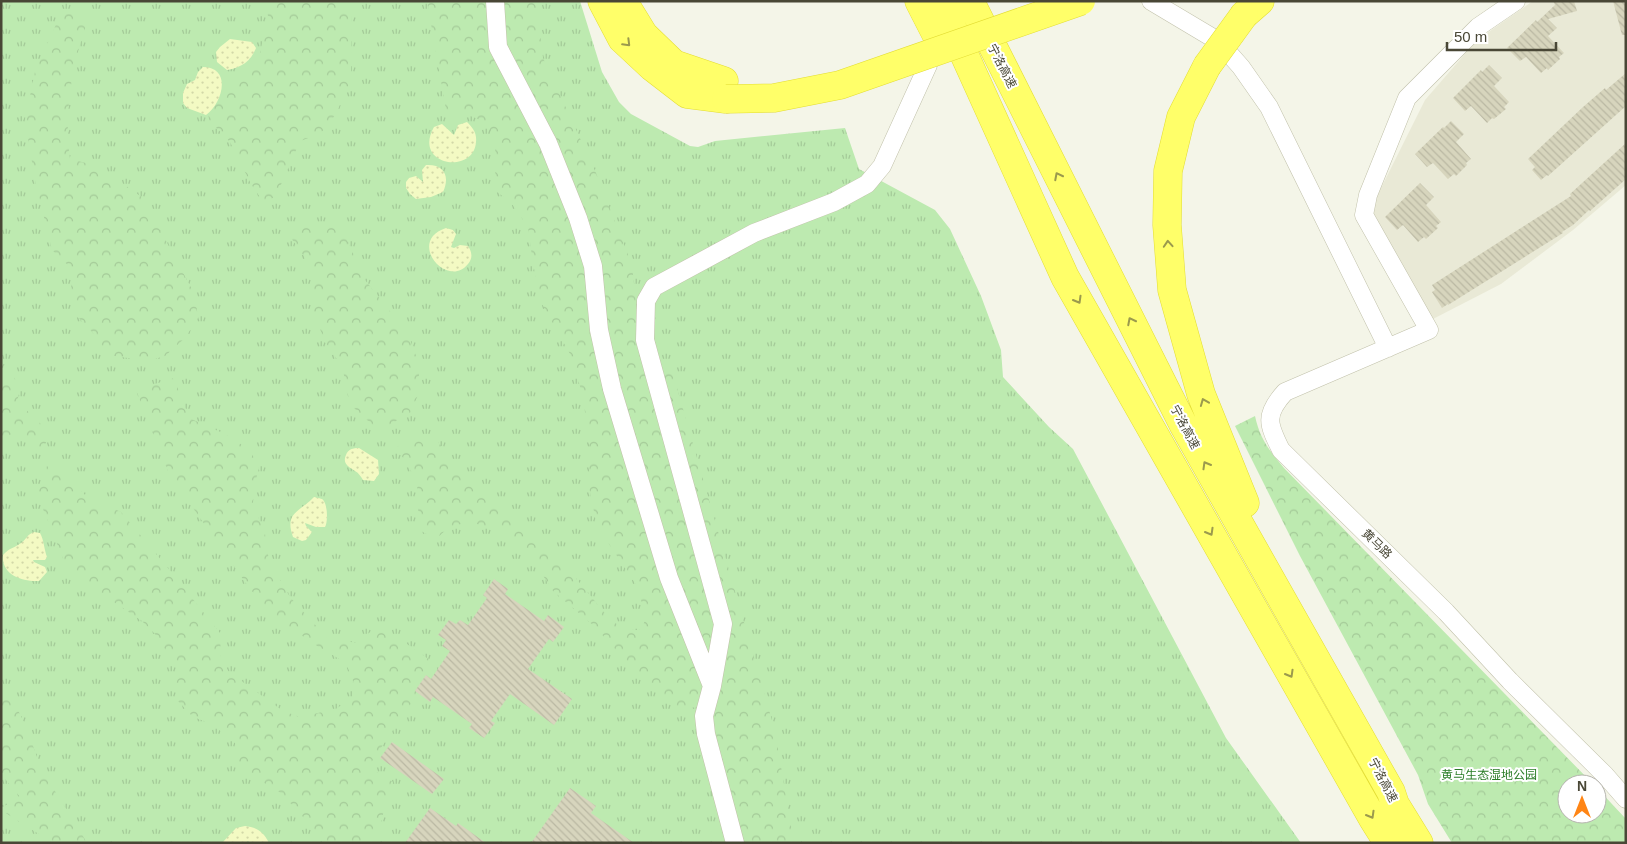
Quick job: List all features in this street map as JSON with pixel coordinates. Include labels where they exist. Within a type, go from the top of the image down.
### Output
[{"type":"highway","points":[[602,1],[622,38],[652,67],[687,94],[779,83],[836,70],[1028,1]]},
{"type":"highway","points":[[623,1],[644,35],[674,64],[725,90],[774,98],[840,86],[1081,1]]},
{"type":"highway","points":[[919,1],[1065,276],[1388,843]]},
{"type":"highway","points":[[940,1],[1065,276]]},
{"type":"highway","name":"宁洛高速","points":[[970,1],[1183,424],[1392,792],[1395,804],[1419,843]]},
{"type":"highway","points":[[1252,8],[1206,66],[1181,117],[1168,171],[1167,225],[1172,290],[1201,394],[1239,491],[1392,792]]},
{"type":"street","points":[[495,1],[498,47],[548,142],[578,218],[591,258],[599,330],[612,389],[669,578],[712,686]]},
{"type":"street","points":[[1152,1],[1218,42],[1241,67],[1269,108],[1388,348]]},
{"type":"street","name":"黄马路","points":[[1516,1],[1478,27],[1407,98],[1368,195],[1364,215],[1429,330],[1285,392],[1273,405],[1270,415],[1272,432],[1281,450],[1446,612],[1510,681],[1605,774],[1626,799]]},
{"type":"street","points":[[735,843],[706,734],[704,716],[712,686],[723,624],[645,340],[646,301],[654,287],[746,238],[834,202],[867,184],[882,166],[928,65]]},
{"type":"shaded area","points":[[1533,1],[1626,1],[1626,185],[1573,230],[1501,284],[1431,320],[1369,212],[1425,100],[1477,40]]},
{"type":"green space","points":[[1,1],[580,1],[602,72],[619,102],[631,114],[690,146],[698,147],[715,141],[845,128],[859,169],[935,210],[950,229],[981,296],[1001,350],[1003,377],[1049,427],[1073,449],[1226,738],[1301,843],[1,843]]},
{"type":"green space","points":[[265,1],[350,1],[352,13],[351,79],[336,114],[320,134],[300,141],[276,196],[264,203],[251,184],[230,142],[209,120],[207,105],[260,53],[268,16]]},
{"type":"green space","points":[[427,1],[536,1],[543,58],[596,173],[632,265],[641,350],[671,367],[775,731],[792,832],[802,843],[740,843],[710,707],[675,708],[647,684],[594,626],[553,591],[533,560],[505,531],[469,522],[449,527],[436,539],[419,530],[417,481],[397,448],[402,439],[436,440],[479,489],[569,570],[608,617],[624,630],[641,630],[646,618],[637,586],[597,526],[589,487],[589,444],[583,396],[570,354],[542,304],[533,264],[528,227],[512,204],[495,190],[496,160],[494,140],[490,131],[485,124],[476,118],[446,110]]},
{"type":"green space","points":[[61,14],[90,14],[74,67],[71,85],[68,122],[70,159],[98,166],[143,198],[195,295],[198,318],[185,338],[165,356],[148,361],[108,355],[92,332],[75,314],[71,291],[72,269],[52,250],[35,180],[25,120],[36,67]]},
{"type":"green space","points":[[306,222],[324,227],[337,225],[344,233],[365,280],[408,334],[419,364],[419,393],[410,413],[389,425],[377,429],[354,408],[346,391],[343,368],[325,342],[312,308],[313,280],[304,256],[289,235],[294,223]]},
{"type":"green space","points":[[1,360],[21,387],[17,401],[46,429],[46,443],[38,451],[23,435],[14,433],[1,439]]},
{"type":"green space","points":[[174,378],[189,418],[225,434],[250,450],[259,468],[254,487],[253,504],[265,534],[269,561],[290,597],[327,638],[357,643],[375,628],[394,635],[437,665],[368,767],[393,782],[386,798],[382,820],[367,840],[361,843],[327,843],[281,793],[249,774],[238,762],[235,743],[212,724],[193,717],[178,701],[175,683],[178,669],[155,634],[142,621],[68,571],[37,494],[47,466],[59,466],[86,496],[121,512],[220,633],[221,660],[229,672],[283,711],[300,717],[336,709],[352,697],[353,681],[346,663],[278,619],[250,589],[169,474],[136,390]]},
{"type":"green space","name":"黄马生态湿地公园","points":[[1255,416],[1266,444],[1284,468],[1583,774],[1557,774],[1557,824],[1607,824],[1607,799],[1626,819],[1626,843],[1452,843],[1428,804],[1418,775],[1300,556],[1235,426]]},
{"type":"green space","points":[[1,694],[16,707],[43,770],[87,843],[53,843],[1,810],[1,808],[20,797],[1,774]]},
{"type":"sand","points":[[230,39],[252,42],[256,48],[245,63],[237,68],[227,70],[217,62],[216,52]]},
{"type":"sand","points":[[203,67],[218,73],[222,86],[217,102],[206,115],[187,108],[183,103],[183,93],[187,84],[195,80],[198,72]]},
{"type":"sand","points":[[467,122],[476,136],[473,152],[466,159],[456,162],[446,162],[437,158],[431,150],[429,140],[434,127],[442,124],[454,135],[458,125]]},
{"type":"sand","points":[[426,165],[442,169],[446,177],[445,186],[443,192],[431,197],[416,199],[406,188],[406,182],[409,178],[416,176],[423,182],[422,170]]},
{"type":"sand","points":[[446,228],[453,230],[456,234],[451,247],[468,246],[470,250],[470,262],[459,270],[450,271],[441,267],[434,261],[430,252],[430,243],[435,234]]},
{"type":"sand","points":[[359,448],[378,460],[379,474],[374,481],[363,480],[358,473],[348,467],[345,461],[348,451]]},
{"type":"sand","points":[[314,497],[324,501],[327,513],[326,525],[325,527],[316,527],[305,523],[312,532],[306,540],[302,541],[293,537],[291,529],[292,517]]},
{"type":"sand","points":[[34,532],[40,533],[47,557],[45,560],[33,560],[45,567],[47,572],[39,581],[26,580],[14,576],[3,562],[3,555],[6,552],[19,545],[29,534]]},
{"type":"sand","points":[[245,826],[259,831],[269,843],[250,843],[248,841],[245,843],[222,843],[236,828]]},
{"type":"building","points":[[1553,1],[1574,1],[1577,11],[1548,19],[1557,28],[1548,36],[1564,53],[1548,70],[1547,68],[1541,73],[1526,57],[1520,61],[1507,48],[1536,20],[1537,22],[1555,5]]},
{"type":"building","points":[[1613,1],[1626,1],[1626,35],[1622,35]]},
{"type":"building","points":[[1489,65],[1502,78],[1494,86],[1509,102],[1504,107],[1506,109],[1487,123],[1471,106],[1465,111],[1453,98],[1481,70],[1482,72]]},
{"type":"building","points":[[1626,73],[1626,106],[1548,176],[1541,180],[1532,170],[1535,167],[1528,159],[1583,107]]},
{"type":"building","points":[[1451,121],[1464,134],[1456,142],[1471,159],[1456,176],[1454,174],[1448,179],[1433,163],[1427,167],[1415,154]]},
{"type":"building","points":[[1626,143],[1626,179],[1563,233],[1442,308],[1432,292],[1435,290],[1432,285],[1571,196],[1570,194]]},
{"type":"building","points":[[1420,183],[1434,197],[1426,205],[1441,222],[1436,226],[1438,228],[1426,239],[1424,237],[1418,242],[1403,225],[1397,230],[1385,217]]},
{"type":"building","points":[[494,579],[508,589],[505,594],[544,621],[548,615],[564,627],[553,642],[549,639],[528,669],[572,699],[554,725],[510,694],[491,721],[495,723],[484,738],[469,728],[472,724],[433,697],[430,702],[415,691],[426,675],[431,679],[450,651],[442,646],[446,640],[438,635],[449,620],[456,624],[460,620],[468,625],[487,598],[483,595]]},
{"type":"building","points":[[392,742],[444,779],[432,794],[380,758]]},
{"type":"building","points":[[570,788],[596,806],[591,813],[634,843],[531,843]]},
{"type":"building","points":[[430,808],[456,826],[458,823],[486,843],[405,843]]}]
